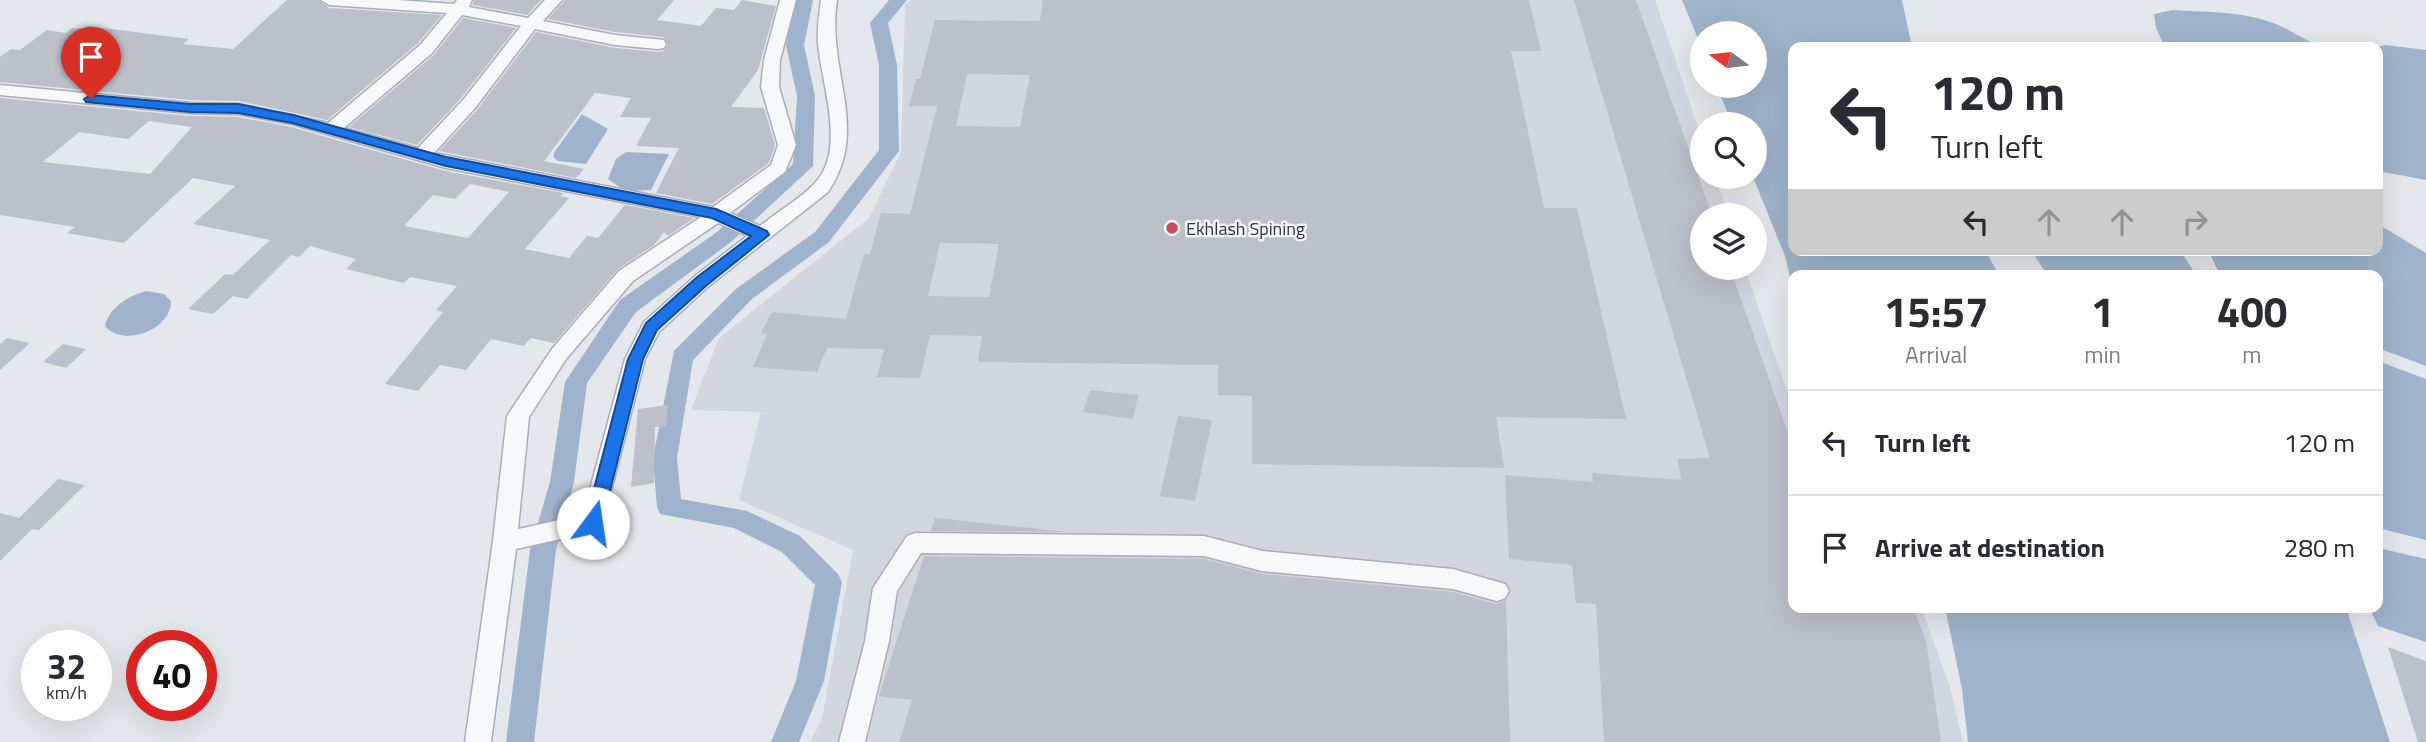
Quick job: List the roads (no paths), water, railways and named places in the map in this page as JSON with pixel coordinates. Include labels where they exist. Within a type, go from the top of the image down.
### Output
[{"type":"street","points":[[329,0],[461,4],[530,25],[615,40],[658,44]]},
{"type":"street","points":[[423,155],[470,104],[530,25],[554,0]]},
{"type":"street","points":[[478,742],[506,541],[518,416],[559,354],[626,276],[720,214],[779,168],[786,145],[770,87],[772,60],[788,0]]},
{"type":"street","points":[[506,541],[593,523],[635,359],[651,327],[702,281],[821,188],[833,168],[839,130],[826,53],[825,14],[829,0]]},
{"type":"street","points":[[332,129],[426,48],[461,4]]},
{"type":"street","points":[[0,90],[190,108],[238,108],[332,129],[423,155],[563,186],[720,214],[762,235]]},
{"type":"street","points":[[852,742],[877,641],[885,588],[915,543],[1205,546],[1262,561],[1453,579],[1497,591]]},
{"type":"water","points":[[1682,0],[1902,0],[1911,42],[1788,42],[1788,256],[1988,256],[1996,270],[1788,270],[1767,212],[1767,203],[1764,203],[1758,189],[1767,189],[1767,112],[1727,112],[1722,98],[1768,98],[1768,21],[1691,21]]},
{"type":"water","points":[[2172,10],[2247,16],[2277,25],[2311,42],[2163,42],[2156,28],[2154,14]]},
{"type":"water","points":[[2383,46],[2426,50],[2426,180],[2383,172]]},
{"type":"water","points":[[582,114],[608,129],[586,164],[558,161],[553,157],[555,151]]},
{"type":"water","points":[[626,152],[669,154],[651,190],[625,191],[608,179],[616,159]]},
{"type":"water","points":[[2383,227],[2426,253],[2426,366],[2383,350],[2383,270],[2218,270],[2211,256],[2383,256]]},
{"type":"water","points":[[2035,256],[2184,256],[2193,270],[2044,270]]},
{"type":"water","points":[[146,291],[164,294],[171,301],[169,311],[155,327],[145,333],[123,335],[105,326],[115,308]]},
{"type":"water","points":[[2383,363],[2426,379],[2426,540],[2383,529]]},
{"type":"water","points":[[2383,549],[2426,559],[2426,642],[2378,626],[2372,613],[2383,613]]},
{"type":"water","points":[[1946,613],[2348,613],[2390,742],[1968,742],[1962,689]]},
{"type":"waterway","points":[[520,742],[543,550],[562,482],[576,382],[628,306],[724,237],[803,166],[806,96],[795,45],[804,0]]},
{"type":"waterway","points":[[785,742],[810,681],[829,582],[791,544],[738,518],[669,507],[665,458],[682,357],[744,294],[822,237],[889,151],[888,65],[879,23],[898,0]]},
{"type":"place","name":"Ekhlash Spining","points":[[1172,228]]}]
